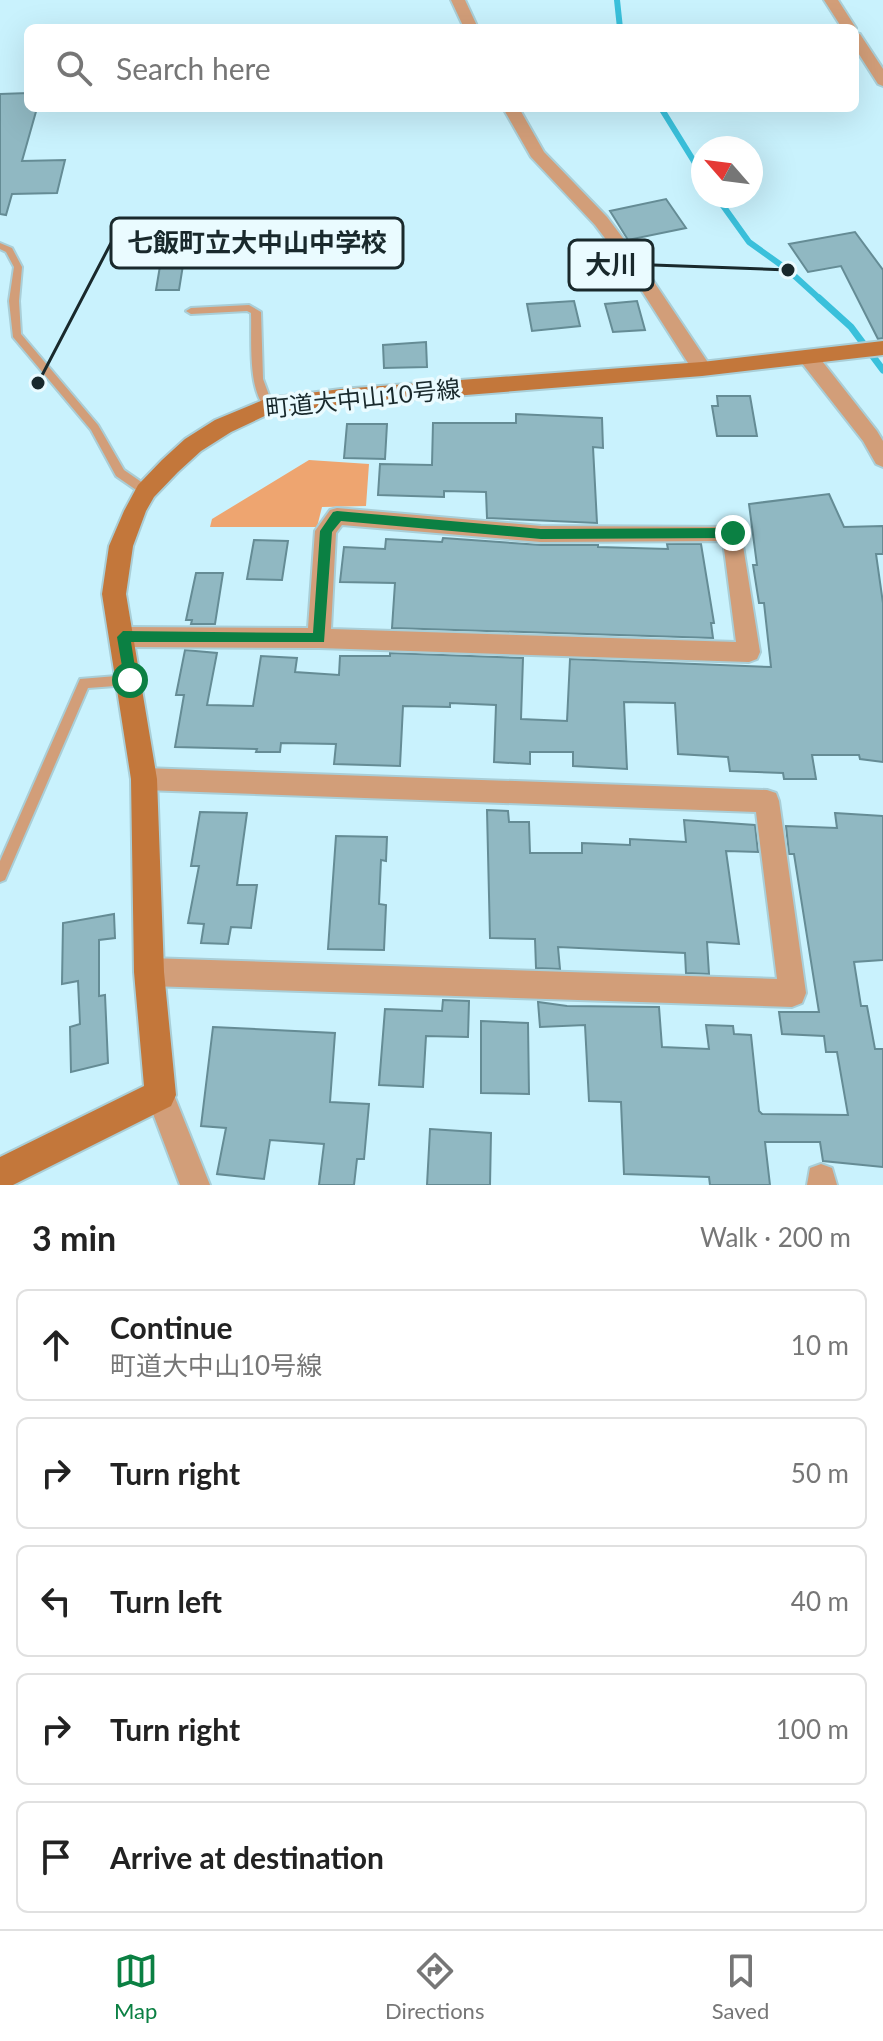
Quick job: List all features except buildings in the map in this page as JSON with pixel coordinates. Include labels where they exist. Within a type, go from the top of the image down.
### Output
[{"type":"street","points":[[458,0],[469,24]]},
{"type":"street","points":[[831,0],[846,24]]},
{"type":"street","points":[[859,43],[883,81]]},
{"type":"street","points":[[513,112],[537,154],[601,221],[632,262],[702,369]]},
{"type":"street","name":"町道大中山10号線","points":[[160,1095],[149,972],[144,779],[114,594],[121,546],[146,491],[193,445],[223,426],[268,406],[341,397],[702,369],[882,348]]},
{"type":"street","points":[[820,355],[883,459]]},
{"type":"street","points":[[123,637],[319,638],[749,652],[733,533],[541,534],[337,516],[326,531],[319,638]]},
{"type":"street","points":[[144,779],[767,801],[792,993],[149,972]]},
{"type":"street","points":[[0,1174],[160,1095],[195,1185]]},
{"type":"lane","points":[[0,246],[9,250],[18,267],[14,301],[16,335],[95,428],[120,473],[146,491]]},
{"type":"lane","points":[[191,311],[249,308],[256,312],[258,379],[268,406]]},
{"type":"lane","points":[[0,876],[84,683],[130,680]]},
{"type":"shaded area","points":[[309,460],[369,464],[366,506],[322,507],[317,527],[210,527],[212,519]]},
{"type":"waterway","points":[[617,0],[620,24]]},
{"type":"waterway","points":[[663,112],[691,157]]},
{"type":"waterway","points":[[725,208],[749,242],[788,270],[821,300]]},
{"type":"waterway","points":[[819,298],[851,327],[883,370]]},
{"type":"place","name":"大川","points":[[788,270]]},
{"type":"place","name":"七飯町立大中山中学校","points":[[38,383]]},
{"type":"route","points":[[130,680],[123,637],[319,638],[326,531],[337,516],[541,534],[733,533]]}]
